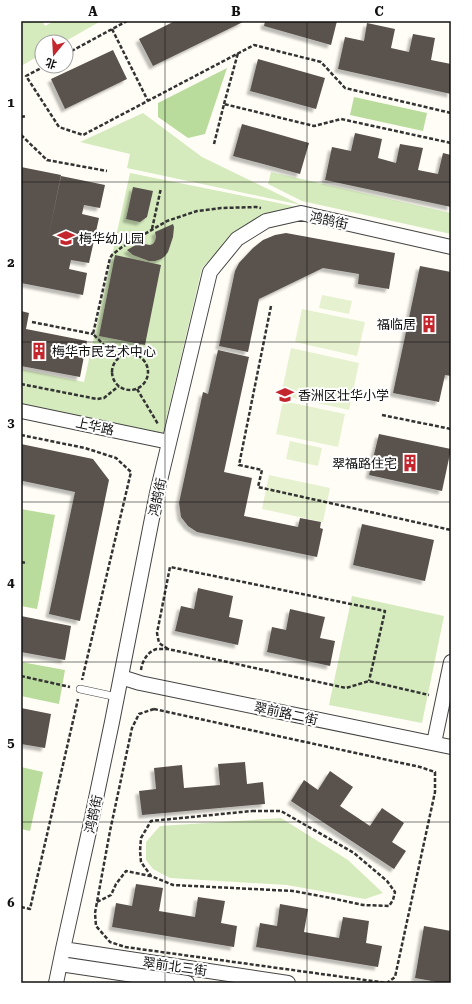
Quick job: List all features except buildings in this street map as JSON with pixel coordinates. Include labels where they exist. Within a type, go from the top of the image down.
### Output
[{"type":"street","name":"鸿鹄街","points":[[56,983],[117,697],[157,493],[210,272],[237,240],[266,221],[301,213],[451,246]]},
{"type":"street","name":"上华路","points":[[21,411],[169,442]]},
{"type":"street","points":[[434,743],[451,662]]},
{"type":"street","name":"翠前路二街","points":[[121,677],[140,683],[451,747]]},
{"type":"street","name":"翠前北三街","points":[[63,949],[288,983]]},
{"type":"street","name":"翠前北三街","points":[[60,964],[187,983]]},
{"type":"lane","points":[[80,689],[117,697]]},
{"type":"path","points":[[74,50],[127,21]]},
{"type":"path","points":[[112,29],[148,100]]},
{"type":"path","points":[[34,72],[26,76],[59,127],[82,135],[254,45],[321,62],[345,88],[451,113]]},
{"type":"path","points":[[214,144],[238,53]]},
{"type":"path","points":[[224,104],[314,126],[341,119],[451,144]]},
{"type":"path","points":[[21,117],[26,116]]},
{"type":"path","points":[[21,135],[47,160],[107,172]]},
{"type":"path","points":[[152,229],[162,188]]},
{"type":"path","points":[[93,334],[111,256],[122,247],[167,221],[197,211],[256,206],[277,210],[281,218]]},
{"type":"path","points":[[271,306],[239,465],[262,470],[258,487],[451,530]]},
{"type":"path","points":[[32,322],[93,334],[118,359]]},
{"type":"path","points":[[128,354],[140,356],[147,365],[149,371],[146,382],[137,389],[124,389],[119,386],[115,381],[112,370],[118,359],[123,355],[128,354]]},
{"type":"path","points":[[21,384],[97,399],[104,398],[119,386]]},
{"type":"path","points":[[137,389],[169,442]]},
{"type":"path","points":[[382,415],[451,429]]},
{"type":"path","points":[[21,436],[85,448],[116,458],[131,472],[30,909],[21,907]]},
{"type":"path","points":[[21,562],[27,563]]},
{"type":"path","points":[[168,649],[159,643],[157,633],[170,567],[384,611],[369,681]]},
{"type":"path","points":[[140,683],[141,664],[148,654],[157,650],[168,649],[346,688],[369,681],[444,698]]},
{"type":"path","points":[[21,676],[80,689]]},
{"type":"path","points":[[95,913],[110,831],[132,728],[139,714],[154,709],[420,767],[435,772],[435,792],[394,977]]},
{"type":"path","points":[[97,902],[111,895],[116,884],[126,871],[151,876],[173,885],[293,891],[363,905],[389,906],[393,900],[395,892],[387,881],[354,853],[281,811],[252,811],[151,821],[141,838],[140,851],[141,862],[151,876]]},
{"type":"green space","points":[[21,21],[42,21],[45,26],[54,21],[101,21],[74,36],[74,34],[34,34],[34,59],[21,66]]},
{"type":"green space","points":[[227,68],[205,134],[188,138],[158,117],[158,103]]},
{"type":"green space","points":[[354,97],[427,113],[423,131],[350,115]]},
{"type":"green space","points":[[143,113],[202,157],[301,205],[127,168],[130,154],[80,142]]},
{"type":"green space","points":[[271,172],[451,213],[451,234],[302,201],[268,184]]},
{"type":"green space","points":[[130,173],[298,207],[230,238],[202,268],[163,433],[21,404],[21,369],[84,382]]},
{"type":"green space","points":[[322,295],[352,301],[349,314],[319,308]]},
{"type":"green space","points":[[302,309],[365,322],[357,356],[295,342]]},
{"type":"green space","points":[[291,348],[359,363],[349,410],[281,395]]},
{"type":"green space","points":[[283,401],[345,414],[338,447],[276,434]]},
{"type":"green space","points":[[290,441],[322,448],[318,466],[286,459]]},
{"type":"green space","points":[[269,475],[330,488],[323,522],[262,509]]},
{"type":"green space","points":[[21,509],[55,515],[37,609],[21,606]]},
{"type":"green space","points":[[352,596],[444,616],[422,723],[329,705]]},
{"type":"green space","points":[[21,662],[65,670],[59,704],[21,696]]},
{"type":"green space","points":[[21,767],[43,772],[30,831],[21,829]]},
{"type":"green space","points":[[281,818],[348,860],[383,893],[365,899],[287,885],[170,878],[153,869],[146,860],[146,842],[160,826]]},
{"type":"place","name":"梅华幼儿园","points":[[66,238]]},
{"type":"place","name":"福临居","points":[[429,324]]},
{"type":"place","name":"梅华市民艺术中心","points":[[39,351]]},
{"type":"place","name":"香洲区壮华小学","points":[[285,395]]},
{"type":"place","name":"翠福路住宅","points":[[410,463]]}]
